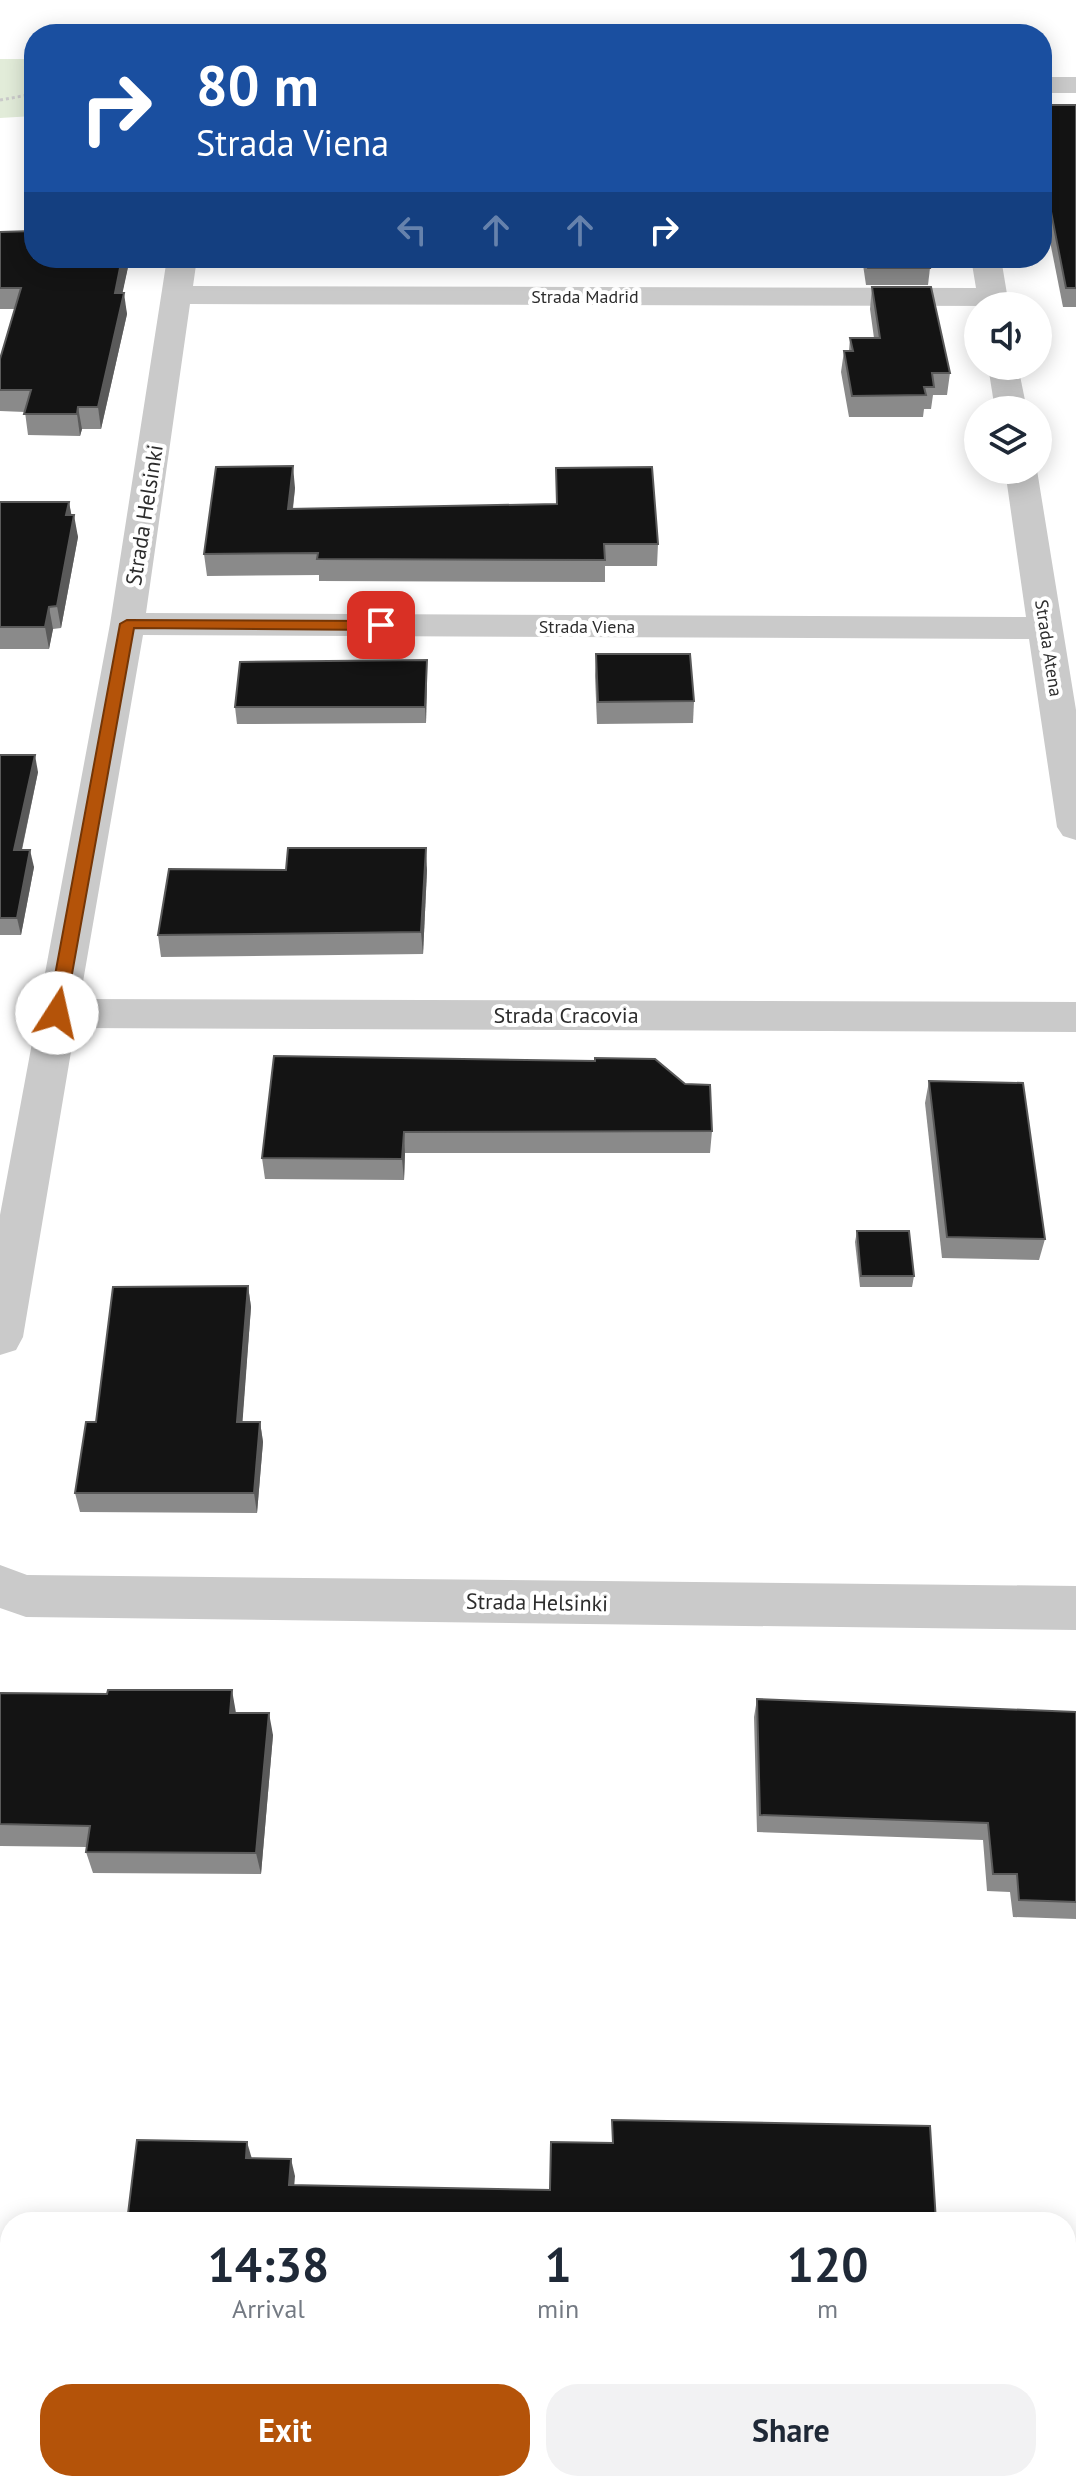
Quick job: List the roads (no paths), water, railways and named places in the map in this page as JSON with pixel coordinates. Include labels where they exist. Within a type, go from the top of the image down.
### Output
[{"type":"street","points":[[1052,85],[1076,85]]},
{"type":"street","name":"Strada Helsinki","points":[[0,1337],[127,624],[181,268]]},
{"type":"street","points":[[988,268],[991,292]]},
{"type":"street","name":"Strada Madrid","points":[[178,295],[964,302]]},
{"type":"street","name":"Strada Atena","points":[[1023,484],[1076,827]]},
{"type":"street","name":"Strada Viena","points":[[127,624],[1047,628]]},
{"type":"street","name":"Strada Cracovia","points":[[57,1013],[1076,1017]]},
{"type":"street","name":"Strada Helsinki","points":[[0,1586],[26,1596],[1076,1608]]}]
